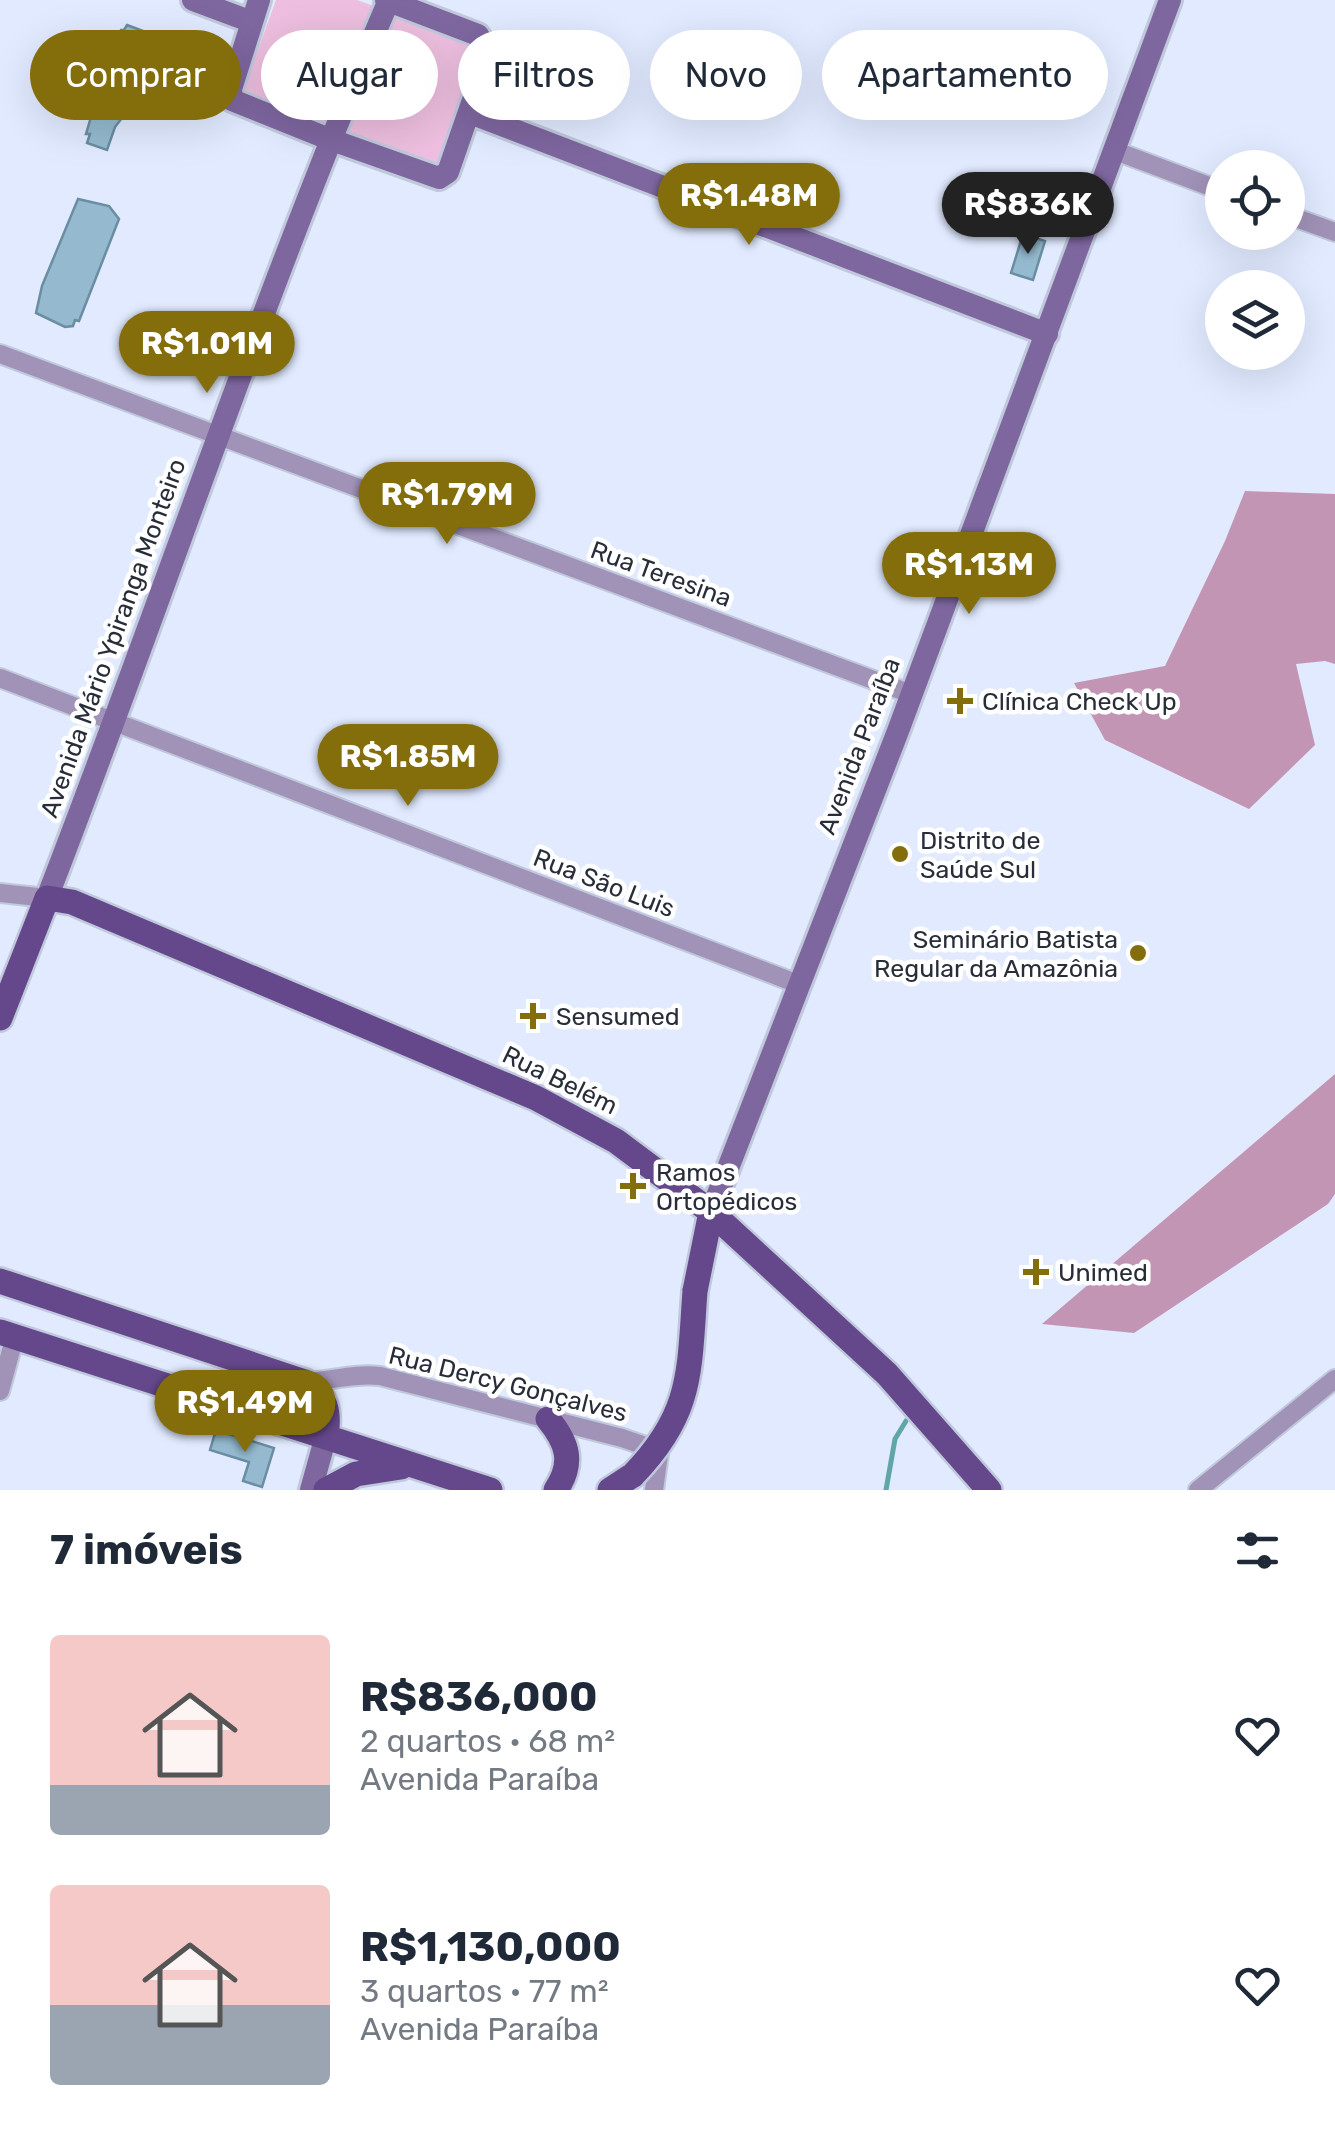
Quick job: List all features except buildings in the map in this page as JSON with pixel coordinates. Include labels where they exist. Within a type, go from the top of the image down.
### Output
[{"type":"main road","points":[[194,0],[256,11],[230,98],[329,140],[439,178],[448,172],[467,120]]},
{"type":"main road","points":[[388,0],[465,30]]},
{"type":"main road","name":"Avenida Mário Ypiranga Monteiro","points":[[0,1018],[116,722],[329,140],[388,0]]},
{"type":"main road","name":"Avenida Paraíba","points":[[643,1482],[682,1406],[689,1377],[695,1291],[710,1212],[911,694],[1170,0]]},
{"type":"main road","points":[[488,120],[1047,334]]},
{"type":"main road","name":"Rua Belém","points":[[47,898],[72,902],[536,1098],[616,1142],[710,1212],[887,1374],[989,1490]]},
{"type":"main road","points":[[0,1281],[305,1382],[320,1395],[327,1408],[326,1436],[312,1490]]},
{"type":"main road","points":[[8,1334],[490,1490]]},
{"type":"main road","points":[[548,1419],[568,1449],[568,1464],[556,1490]]},
{"type":"main road","points":[[326,1490],[370,1470],[416,1468]]},
{"type":"main road","points":[[610,1490],[643,1482]]},
{"type":"street","points":[[1113,150],[1205,185]]},
{"type":"street","points":[[1305,221],[1335,232]]},
{"type":"street","name":"Rua Teresina","points":[[0,354],[911,694]]},
{"type":"street","name":"Rua São Luis","points":[[0,678],[798,984]]},
{"type":"street","name":"Rua Belém","points":[[0,893],[47,898]]},
{"type":"street","points":[[0,1391],[8,1334]]},
{"type":"street","name":"Rua Dercy Gonçalves","points":[[305,1382],[358,1374],[380,1376],[651,1448],[660,1454],[643,1482]]},
{"type":"street","points":[[1198,1490],[1335,1379]]},
{"type":"shaded area","points":[[276,0],[357,0],[458,37],[458,115],[440,165],[315,120],[438,120],[438,30],[265,30]]},
{"type":"shaded area","points":[[261,41],[261,101],[242,94]]},
{"type":"shaded area","points":[[1245,491],[1335,494],[1335,664],[1296,664],[1315,745],[1249,809],[1105,740],[1074,683],[1165,666]]},
{"type":"shaded area","points":[[1335,1074],[1335,1194],[1328,1204],[1134,1333],[1042,1324]]},
{"type":"waterway","points":[[886,1490],[895,1439],[906,1421]]},
{"type":"place","name":"Clínica Check Up","points":[[960,701]]},
{"type":"place","name":"Distrito de Saúde Sul","points":[[900,854]]},
{"type":"place","name":"Seminário Batista Regular da Amazônia","points":[[1138,953]]},
{"type":"place","name":"Sensumed","points":[[533,1016]]},
{"type":"place","name":"Ramos Ortopédicos","points":[[633,1186]]},
{"type":"place","name":"Unimed","points":[[1036,1272]]}]
